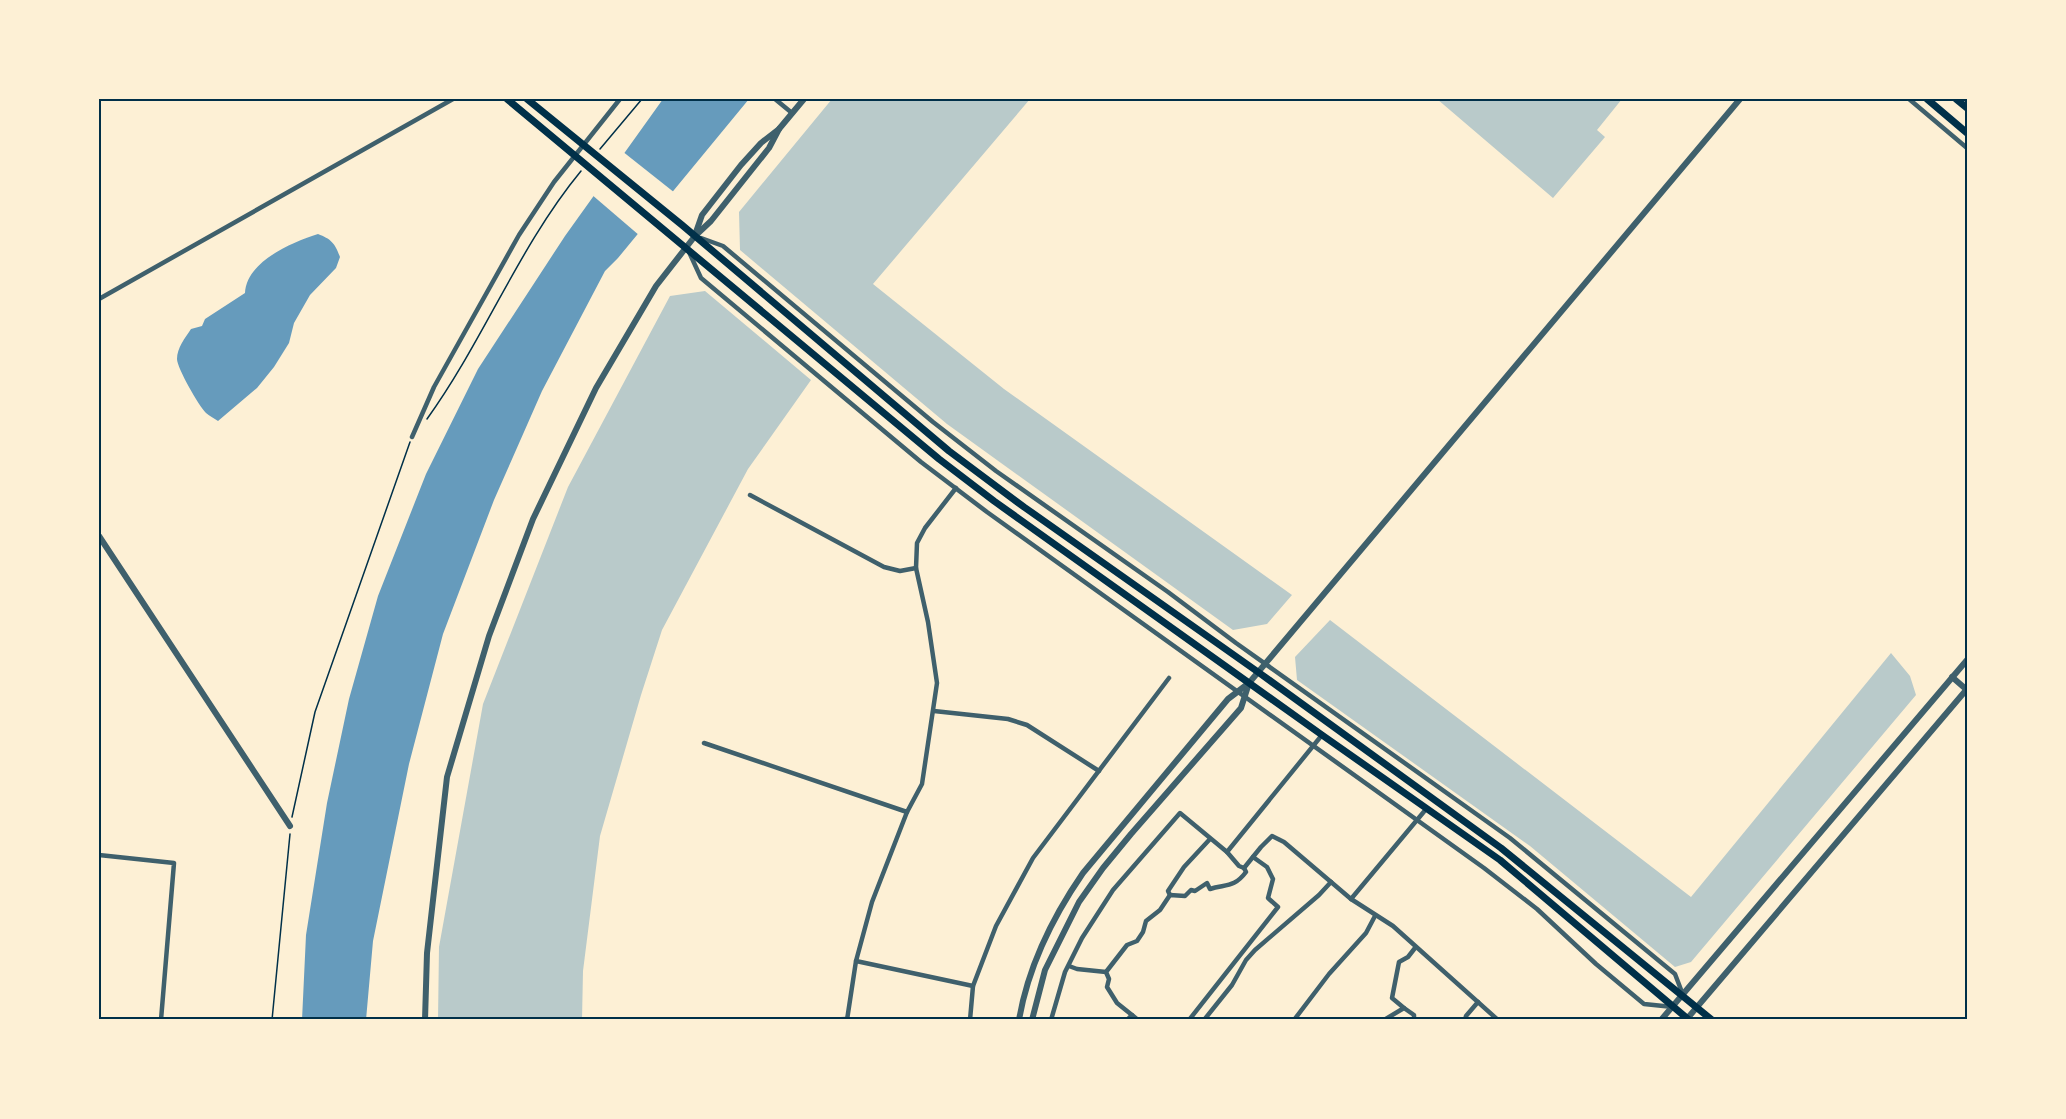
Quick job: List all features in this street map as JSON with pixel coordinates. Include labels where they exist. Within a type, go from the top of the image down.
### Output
[{"type":"main road","points":[[507,99],[939,459],[994,501],[1500,860],[1687,1020]]},
{"type":"main road","points":[[527,99],[682,225],[949,451],[1501,848],[1712,1020]]},
{"type":"main road","points":[[1927,99],[1967,133]]},
{"type":"main road","points":[[1957,100],[1967,108]]},
{"type":"street","points":[[99,299],[453,99]]},
{"type":"street","points":[[412,437],[434,387],[519,235],[554,182],[620,99]]},
{"type":"street","points":[[775,99],[792,113]]},
{"type":"street","points":[[425,1020],[427,953],[447,777],[489,636],[533,519],[596,388],[656,286],[769,148],[779,129],[804,99]]},
{"type":"street","points":[[1019,1020],[1023,996],[1051,927],[1071,890],[1092,861],[1228,699],[1249,683],[1740,99]]},
{"type":"street","points":[[1909,99],[1967,148]]},
{"type":"street","points":[[695,236],[702,215],[741,165],[761,143],[779,129]]},
{"type":"street","points":[[695,236],[723,246],[933,422],[996,471],[1510,838],[1675,974],[1683,995]]},
{"type":"street","points":[[687,247],[701,278],[921,462],[1537,909],[1596,964],[1644,1004],[1673,1006]]},
{"type":"street","points":[[821,1020],[847,1020],[856,960],[872,902],[907,812],[922,784],[937,683],[928,622],[916,568],[917,543],[925,528],[956,488]]},
{"type":"street","points":[[750,495],[884,567],[900,571],[916,568]]},
{"type":"street","points":[[99,536],[290,826]]},
{"type":"street","points":[[1661,1020],[1967,660]]},
{"type":"street","points":[[1687,1020],[1967,689],[1952,677]]},
{"type":"street","points":[[970,1020],[973,986],[996,926],[1033,858],[1169,678]]},
{"type":"street","points":[[1032,1020],[1045,970],[1079,902],[1110,860],[1241,708],[1249,683]]},
{"type":"street","points":[[934,711],[1008,719],[1027,725],[1099,771]]},
{"type":"street","points":[[1227,852],[1322,735]]},
{"type":"street","points":[[704,743],[907,812]]},
{"type":"street","points":[[1351,899],[1427,808]]},
{"type":"street","points":[[1051,1020],[1058,994],[1082,938],[1113,890],[1180,813],[1244,868]]},
{"type":"street","points":[[1244,868],[1272,836],[1284,842],[1351,899],[1392,926],[1498,1020]]},
{"type":"street","points":[[1106,972],[1127,945],[1137,941],[1146,921],[1160,910],[1170,895],[1168,891],[1184,867],[1210,839]]},
{"type":"street","points":[[99,855],[174,863],[161,1020]]},
{"type":"street","points":[[1189,1020],[1278,907],[1268,898],[1273,879],[1267,867],[1253,857]]},
{"type":"street","points":[[1170,895],[1185,896],[1191,890],[1196,891],[1207,883],[1210,889],[1231,885],[1240,880],[1246,872],[1244,868]]},
{"type":"street","points":[[1204,1020],[1233,985],[1246,960],[1255,950],[1331,882]]},
{"type":"street","points":[[1294,1020],[1329,974],[1366,933],[1375,916]]},
{"type":"street","points":[[1414,1020],[1414,1015],[1392,998],[1399,962],[1408,957],[1415,948]]},
{"type":"street","points":[[856,960],[973,986]]},
{"type":"street","points":[[1069,966],[1106,972]]},
{"type":"street","points":[[1106,972],[1109,979],[1107,987],[1117,1003],[1138,1020]]},
{"type":"street","points":[[1465,1020],[1478,1002]]},
{"type":"street","points":[[1384,1020],[1404,1008]]},
{"type":"street","points":[[1127,1020],[1132,1015]]},
{"type":"street","points":[[1100,1020],[1105,1020]]},
{"type":"path","points":[[599,150],[642,99]]},
{"type":"path","points":[[423,424],[470,350],[549,212],[584,167]]},
{"type":"path","points":[[272,1020],[290,826],[315,712],[412,437]]},
{"type":"shaded area","points":[[832,99],[1030,99],[873,284],[1004,389],[1292,595],[1267,624],[1233,630],[947,424],[740,250],[739,212]]},
{"type":"shaded area","points":[[1437,99],[1622,99],[1597,130],[1605,137],[1553,198]]},
{"type":"shaded area","points":[[705,291],[811,380],[748,469],[662,630],[600,836],[583,971],[582,1020],[438,1020],[439,947],[483,704],[568,487],[670,296]]},
{"type":"shaded area","points":[[1330,620],[1691,897],[1891,653],[1910,676],[1916,695],[1691,962],[1675,967],[1530,846],[1297,680],[1295,657]]},
{"type":"water","points":[[663,99],[749,99],[605,271],[542,391],[494,500],[443,634],[409,764],[373,941],[366,1020],[302,1020],[306,935],[327,803],[349,699],[378,596],[426,474],[478,369],[565,236]]},
{"type":"water","points":[[318,234],[332,242],[336,248],[340,257],[336,268],[310,295],[294,323],[289,343],[274,367],[257,388],[218,421],[203,409],[178,364],[178,351],[182,343],[191,329],[202,326],[205,319],[245,293],[247,282],[262,263],[284,248]]},
{"type":"pier","points":[[622,151],[675,193],[640,236],[591,194]]}]
